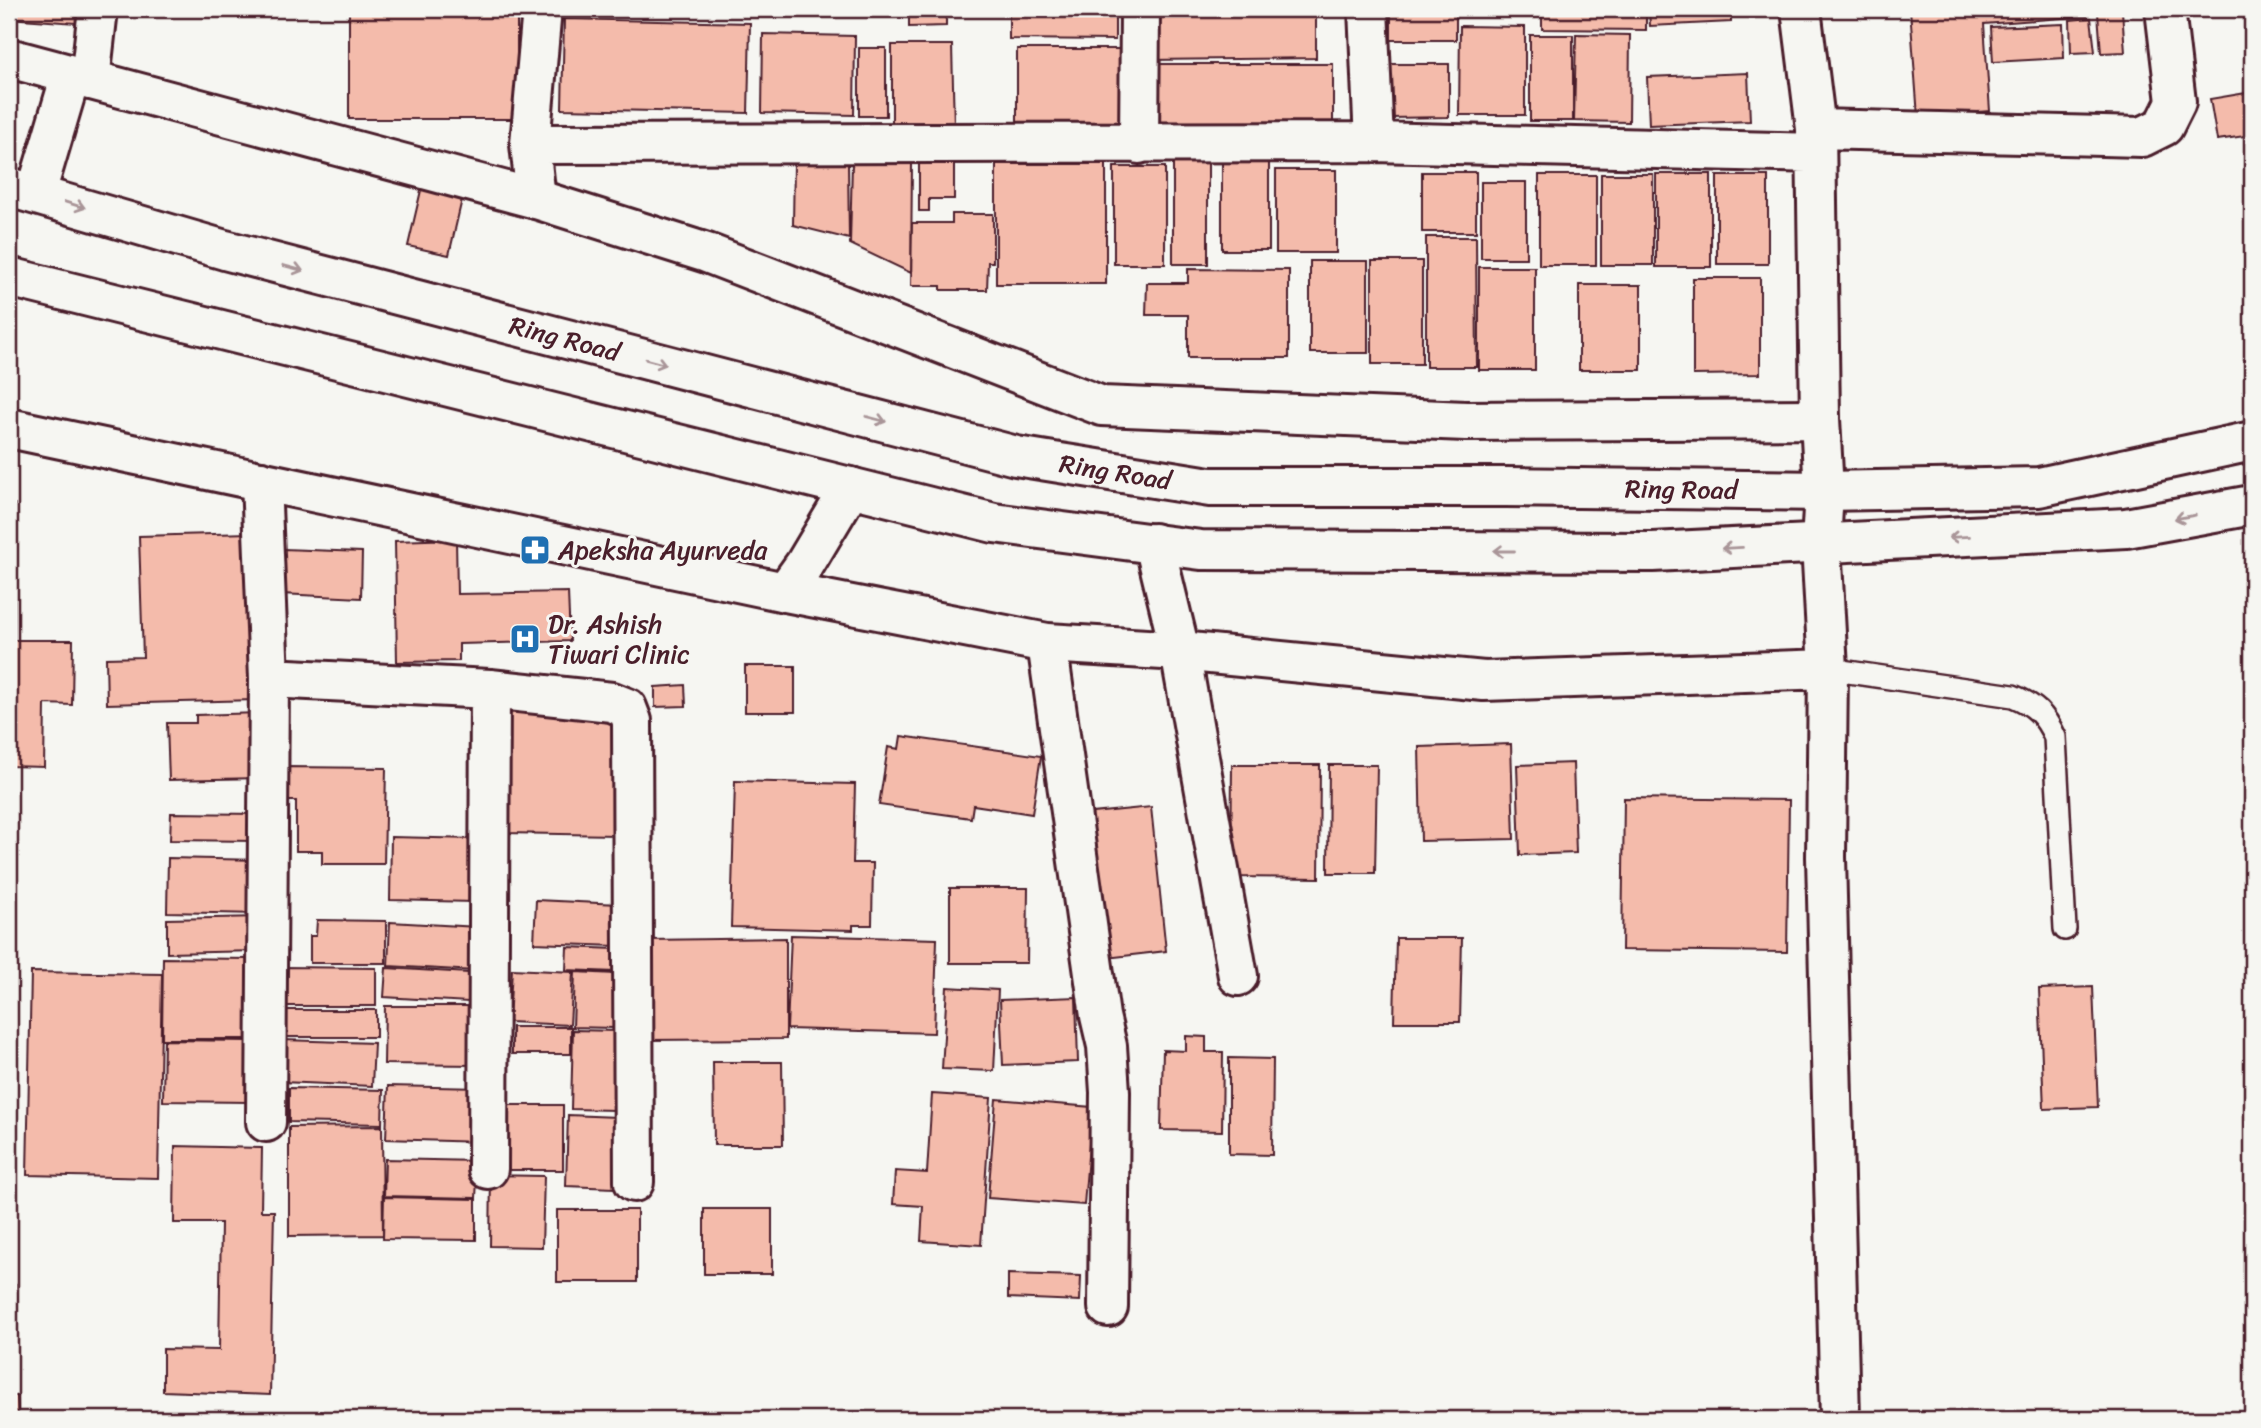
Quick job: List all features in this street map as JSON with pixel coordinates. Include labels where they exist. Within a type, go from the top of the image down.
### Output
[{"type":"main road","points":[[22,190],[81,77],[98,9]]},
{"type":"main road","points":[[536,200],[530,144],[542,9]]},
{"type":"main road","points":[[1139,144],[1140,9]]},
{"type":"main road","points":[[1368,9],[1374,142]]},
{"type":"main road","points":[[1801,9],[1816,141],[1820,419],[1824,491],[1821,544],[1828,669],[1826,857],[1840,1419]]},
{"type":"main road","points":[[530,144],[1139,144],[2142,137],[2164,126],[2176,102],[2165,9]]},
{"type":"main road","points":[[9,58],[536,200],[708,253],[1102,406],[1465,421],[1820,419]]},
{"type":"main road","name":"Ring Road","points":[[22,190],[225,250],[1016,456],[1210,487],[1824,491],[2039,487],[2252,441]]},
{"type":"main road","points":[[9,277],[994,523],[1201,550],[1639,552],[2126,528],[2252,505]]},
{"type":"main road","points":[[9,428],[785,592],[1047,642],[1180,651],[1484,681],[1828,669]]},
{"type":"main road","points":[[261,481],[269,678],[266,1122]]},
{"type":"main road","points":[[785,592],[851,487]]},
{"type":"main road","points":[[1154,543],[1180,651],[1238,976]]},
{"type":"main road","points":[[1047,642],[1100,1016],[1107,1046],[1110,1092],[1108,1307]]},
{"type":"main road","points":[[269,678],[490,689],[612,702],[627,708],[632,721],[634,1182]]},
{"type":"main road","points":[[488,1169],[490,689]]},
{"type":"lane","points":[[1828,669],[2013,696],[2032,704],[2046,717],[2055,737],[2065,929]]},
{"type":"building","points":[[9,9],[91,9],[89,24],[9,18]]},
{"type":"building","points":[[349,9],[517,9],[517,119],[349,119]]},
{"type":"building","points":[[909,9],[946,9],[946,26],[909,27]]},
{"type":"building","points":[[1009,9],[1115,9],[1115,40],[1009,39]]},
{"type":"building","points":[[1149,9],[1316,9],[1316,58],[1149,60]]},
{"type":"building","points":[[1391,9],[1456,9],[1456,40],[1391,40]]},
{"type":"building","points":[[1462,9],[1530,9],[1530,15],[1462,15]]},
{"type":"building","points":[[1542,9],[1646,9],[1646,30],[1542,29]]},
{"type":"building","points":[[1649,9],[1731,9],[1731,22],[1650,26]]},
{"type":"building","points":[[1910,9],[2086,9],[2087,16],[1984,24],[1990,111],[1918,117]]},
{"type":"building","points":[[2122,11],[2125,52],[2101,53],[2098,13]]},
{"type":"building","points":[[2091,18],[2095,52],[2071,53],[2070,20]]},
{"type":"building","points":[[564,19],[750,23],[748,113],[562,109]]},
{"type":"building","points":[[2063,24],[2064,58],[1993,62],[1991,27]]},
{"type":"building","points":[[1460,26],[1525,27],[1525,115],[1459,115]]},
{"type":"building","points":[[763,34],[855,36],[854,115],[762,113]]},
{"type":"building","points":[[1576,34],[1630,35],[1629,122],[1574,121]]},
{"type":"building","points":[[1530,35],[1573,35],[1573,121],[1530,121]]},
{"type":"building","points":[[892,45],[952,45],[954,128],[892,128]]},
{"type":"building","points":[[859,48],[886,48],[886,116],[859,116]]},
{"type":"building","points":[[1017,49],[1121,49],[1121,125],[1017,125]]},
{"type":"building","points":[[1153,64],[1333,64],[1333,124],[1153,124]]},
{"type":"building","points":[[1388,64],[1449,64],[1449,117],[1389,118]]},
{"type":"building","points":[[1748,73],[1750,121],[1649,125],[1647,77]]},
{"type":"building","points":[[2252,92],[2252,135],[2217,140],[2210,99]]},
{"type":"building","points":[[1222,159],[1269,159],[1269,250],[1222,250]]},
{"type":"building","points":[[919,161],[954,162],[954,199],[929,199],[929,211],[919,211]]},
{"type":"building","points":[[794,163],[848,163],[849,239],[793,225]]},
{"type":"building","points":[[852,163],[912,163],[911,273],[850,244]]},
{"type":"building","points":[[1173,163],[1208,163],[1208,264],[1173,264]]},
{"type":"building","points":[[996,164],[1106,164],[1106,284],[996,284]]},
{"type":"building","points":[[1114,167],[1165,167],[1165,264],[1114,264]]},
{"type":"building","points":[[1276,170],[1336,170],[1336,253],[1276,253]]},
{"type":"building","points":[[1422,172],[1476,172],[1476,232],[1422,232]]},
{"type":"building","points":[[1601,174],[1653,174],[1653,265],[1601,265]]},
{"type":"building","points":[[1656,174],[1711,174],[1711,267],[1656,267]]},
{"type":"building","points":[[1539,175],[1596,175],[1596,265],[1539,265]]},
{"type":"building","points":[[1717,176],[1768,176],[1768,264],[1717,264]]},
{"type":"building","points":[[1481,182],[1526,182],[1526,258],[1481,258]]},
{"type":"building","points":[[422,186],[463,195],[449,255],[408,246]]},
{"type":"building","points":[[952,214],[993,214],[993,262],[988,262],[987,290],[941,290],[941,286],[911,286],[912,223],[952,223]]},
{"type":"building","points":[[1426,237],[1476,237],[1477,367],[1426,367]]},
{"type":"building","points":[[1310,261],[1368,261],[1368,353],[1310,353]]},
{"type":"building","points":[[1372,261],[1422,261],[1422,364],[1372,364]]},
{"type":"building","points":[[1479,267],[1535,267],[1535,370],[1479,370]]},
{"type":"building","points":[[1188,269],[1289,270],[1289,358],[1188,358],[1188,315],[1146,315],[1147,283],[1188,283]]},
{"type":"building","points":[[1693,278],[1760,278],[1760,374],[1693,375]]},
{"type":"building","points":[[1579,285],[1641,285],[1641,370],[1579,370]]},
{"type":"building","points":[[9,504],[15,504],[14,640],[73,640],[72,705],[45,704],[44,767],[9,766]]},
{"type":"building","points":[[250,533],[255,700],[107,704],[106,658],[143,657],[139,536]]},
{"type":"building","points":[[456,539],[457,594],[568,592],[570,641],[459,644],[459,661],[397,662],[395,541]]},
{"type":"building","points":[[283,549],[362,552],[361,598],[281,594]]},
{"type":"building","points":[[745,666],[795,666],[795,712],[745,712]]},
{"type":"building","points":[[685,685],[686,706],[655,707],[655,687]]},
{"type":"building","points":[[509,710],[615,718],[616,835],[504,833]]},
{"type":"building","points":[[259,713],[261,778],[169,780],[167,723],[196,723],[196,715]]},
{"type":"building","points":[[901,736],[1041,756],[1032,814],[973,805],[971,818],[879,805],[888,747],[899,749]]},
{"type":"building","points":[[1511,744],[1514,839],[1421,841],[1419,747]]},
{"type":"building","points":[[1573,763],[1576,853],[1520,855],[1517,765]]},
{"type":"building","points":[[1232,765],[1320,765],[1319,878],[1231,877]]},
{"type":"building","points":[[1329,765],[1377,765],[1375,873],[1328,873]]},
{"type":"building","points":[[286,767],[386,768],[384,864],[322,864],[322,851],[296,851],[296,801],[286,801]]},
{"type":"building","points":[[735,781],[855,784],[853,863],[873,863],[872,925],[853,925],[853,930],[731,927]]},
{"type":"building","points":[[1624,798],[1789,800],[1787,952],[1622,950]]},
{"type":"building","points":[[1151,807],[1166,951],[1098,959],[1083,814]]},
{"type":"building","points":[[171,813],[258,814],[257,841],[170,840]]},
{"type":"building","points":[[391,837],[476,839],[474,902],[390,900]]},
{"type":"building","points":[[168,858],[261,860],[260,914],[167,912]]},
{"type":"building","points":[[950,888],[1028,888],[1027,963],[950,963]]},
{"type":"building","points":[[536,900],[619,904],[617,946],[534,943]]},
{"type":"building","points":[[262,917],[257,951],[167,953],[167,919]]},
{"type":"building","points":[[317,920],[386,921],[386,963],[310,963],[310,936],[316,936]]},
{"type":"building","points":[[390,922],[478,927],[476,971],[388,966]]},
{"type":"building","points":[[791,935],[937,939],[934,1033],[787,1029]]},
{"type":"building","points":[[786,938],[786,1039],[649,1040],[648,940]]},
{"type":"building","points":[[1396,938],[1462,938],[1460,1022],[1394,1022]]},
{"type":"building","points":[[567,947],[616,949],[616,972],[566,970]]},
{"type":"building","points":[[163,958],[250,959],[250,1039],[162,1039]]},
{"type":"building","points":[[282,967],[376,968],[376,1006],[282,1006]]},
{"type":"building","points":[[386,968],[469,973],[468,1002],[384,997]]},
{"type":"building","points":[[512,969],[573,972],[570,1025],[509,1022]]},
{"type":"building","points":[[31,972],[162,974],[158,1178],[27,1175]]},
{"type":"building","points":[[575,972],[616,974],[614,1028],[573,1027]]},
{"type":"building","points":[[947,987],[998,990],[994,1071],[942,1069]]},
{"type":"building","points":[[2093,987],[2098,1107],[2044,1109],[2039,989]]},
{"type":"building","points":[[1076,997],[1078,1062],[1003,1065],[1000,1000]]},
{"type":"building","points":[[385,1006],[478,1006],[478,1065],[384,1064]]},
{"type":"building","points":[[283,1010],[376,1010],[376,1037],[283,1037]]},
{"type":"building","points":[[512,1027],[571,1027],[571,1054],[512,1054]]},
{"type":"building","points":[[573,1030],[616,1031],[615,1110],[571,1109]]},
{"type":"building","points":[[1186,1036],[1206,1037],[1206,1052],[1223,1052],[1222,1131],[1161,1130],[1163,1050],[1186,1051]]},
{"type":"building","points":[[164,1040],[250,1041],[249,1102],[163,1101]]},
{"type":"building","points":[[283,1040],[374,1043],[372,1086],[282,1082]]},
{"type":"building","points":[[1229,1058],[1273,1059],[1272,1155],[1229,1154]]},
{"type":"building","points":[[713,1062],[782,1062],[783,1145],[714,1145]]},
{"type":"building","points":[[388,1086],[481,1088],[480,1142],[386,1139]]},
{"type":"building","points":[[289,1088],[383,1090],[382,1124],[289,1122]]},
{"type":"building","points":[[932,1094],[991,1098],[981,1245],[921,1241],[923,1206],[893,1204],[895,1171],[927,1173]]},
{"type":"building","points":[[996,1099],[1092,1107],[1084,1205],[988,1198]]},
{"type":"building","points":[[503,1105],[563,1105],[563,1170],[502,1170]]},
{"type":"building","points":[[568,1115],[617,1117],[614,1188],[566,1186]]},
{"type":"building","points":[[382,1126],[383,1235],[289,1236],[289,1127]]},
{"type":"building","points":[[175,1146],[262,1148],[261,1211],[274,1211],[270,1395],[163,1391],[163,1349],[219,1350],[221,1223],[174,1223]]},
{"type":"building","points":[[385,1159],[478,1161],[476,1198],[384,1196]]},
{"type":"building","points":[[491,1175],[544,1176],[542,1247],[490,1246]]},
{"type":"building","points":[[384,1197],[476,1199],[476,1240],[383,1239]]},
{"type":"building","points":[[704,1209],[772,1209],[772,1274],[704,1274]]},
{"type":"building","points":[[557,1210],[637,1210],[637,1282],[557,1282]]},
{"type":"building","points":[[11,1242],[12,1280],[9,1280]]},
{"type":"building","points":[[1008,1274],[1081,1276],[1080,1301],[1008,1298]]},
{"type":"building","points":[[9,1284],[16,1284],[17,1323],[9,1323]]},
{"type":"building","points":[[9,1396],[17,1396],[18,1419],[9,1419]]},
{"type":"place","name":"Apeksha Ayurveda","points":[[535,550]]},
{"type":"place","name":"Dr. Ashish Tiwari Clinic","points":[[525,639]]}]
